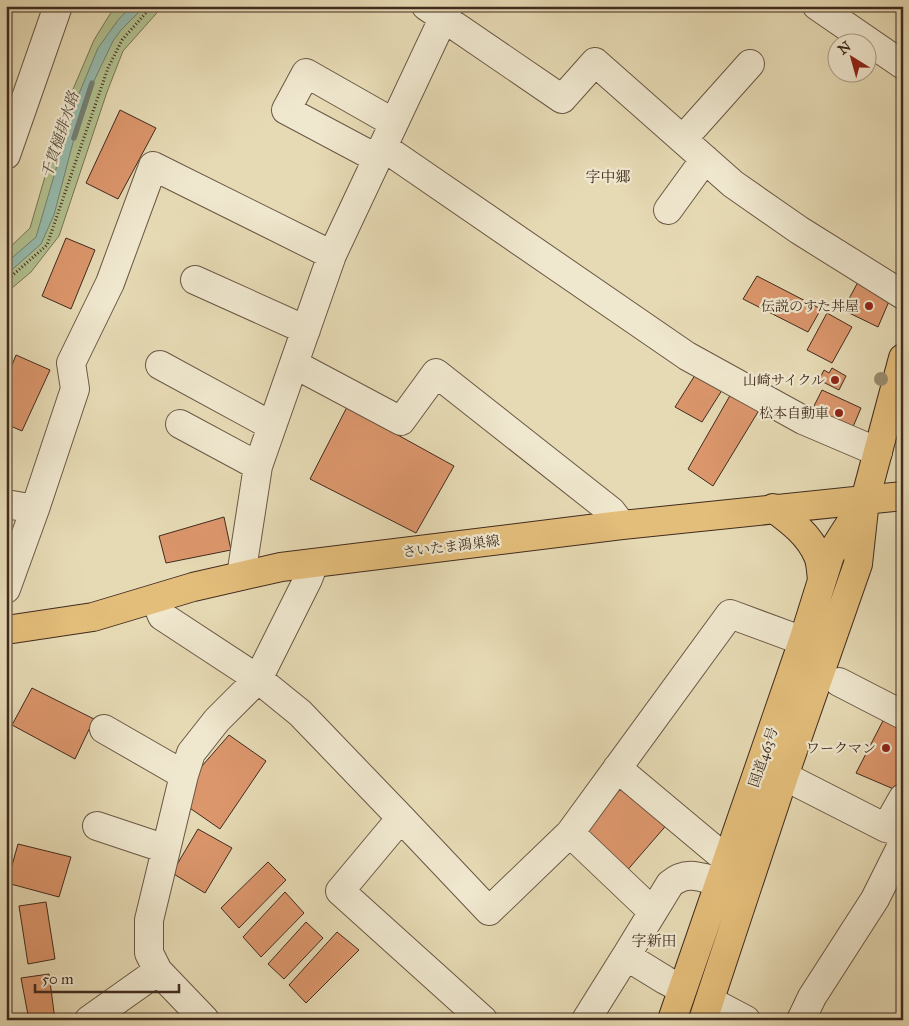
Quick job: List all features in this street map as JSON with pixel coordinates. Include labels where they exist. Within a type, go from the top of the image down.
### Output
[{"type":"main road","name":"国道463号","points":[[707,1010],[784,776],[858,564],[865,500],[903,358]]},
{"type":"main road","name":"さいたま鴻巣線","points":[[6,630],[93,617],[193,587],[281,567],[622,525],[903,496]]},
{"type":"main road","name":"国道463号","points":[[672,1020],[803,641],[830,555],[865,500]]},
{"type":"main road","points":[[773,508],[792,522],[807,537],[819,558],[822,580]]},
{"type":"street","points":[[6,154],[58,6]]},
{"type":"street","points":[[817,6],[903,65]]},
{"type":"street","points":[[241,576],[258,466],[332,255],[381,153],[440,10],[562,99],[595,62],[733,184],[799,230],[903,295]]},
{"type":"street","points":[[683,140],[750,64]]},
{"type":"street","points":[[394,122],[306,73],[286,110],[381,153],[686,356],[803,420],[878,452]]},
{"type":"street","points":[[668,210],[705,159]]},
{"type":"street","points":[[7,586],[75,389],[70,363],[110,282],[153,166],[332,255]]},
{"type":"street","points":[[195,280],[306,330]]},
{"type":"street","points":[[294,364],[401,421],[436,373],[611,511],[622,525]]},
{"type":"street","points":[[160,365],[272,426]]},
{"type":"street","points":[[180,424],[258,466]]},
{"type":"street","points":[[6,504],[34,509]]},
{"type":"street","points":[[205,1020],[158,971],[149,954],[149,920],[184,775],[192,753],[217,720],[258,679],[308,579],[314,563]]},
{"type":"street","points":[[155,599],[162,616],[258,679],[300,713],[489,912],[570,833],[730,614],[803,641]]},
{"type":"street","points":[[839,682],[903,714]]},
{"type":"street","points":[[104,728],[184,775]]},
{"type":"street","points":[[618,768],[723,871]]},
{"type":"street","points":[[784,776],[897,834]]},
{"type":"street","points":[[801,1020],[812,997],[875,899],[897,834],[903,798]]},
{"type":"street","points":[[401,818],[340,891],[471,1016]]},
{"type":"street","points":[[97,826],[166,849]]},
{"type":"street","points":[[570,833],[653,912]]},
{"type":"street","points":[[586,1020],[670,884],[679,877],[723,871]]},
{"type":"street","points":[[626,956],[682,989]]},
{"type":"street","points":[[89,1020],[158,971]]},
{"type":"street","points":[[707,1010],[746,1020]]},
{"type":"path","points":[[6,282],[47,245],[108,68],[122,40],[152,6]]},
{"type":"green space","points":[[115,6],[163,6],[123,51],[107,92],[59,236],[31,272],[6,293],[6,251],[30,228],[65,108],[94,40]]},
{"type":"shaded area","points":[[131,6],[145,6],[121,30],[113,41],[83,104],[54,215],[41,244],[6,275],[6,263],[36,237],[76,101],[98,48],[118,20]]},
{"type":"building","points":[[120,110],[156,128],[118,199],[86,183]]},
{"type":"building","points":[[66,238],[95,250],[71,309],[42,296]]},
{"type":"building","points":[[757,276],[821,309],[808,332],[743,299]]},
{"type":"building","points":[[858,282],[890,299],[878,327],[843,310]]},
{"type":"building","points":[[827,313],[852,327],[832,363],[807,350]]},
{"type":"building","points":[[16,355],[50,370],[22,431],[6,424],[6,380]]},
{"type":"building","points":[[832,368],[846,376],[839,390],[819,380],[824,370],[829,373]]},
{"type":"building","points":[[697,372],[724,387],[702,422],[675,407]]},
{"type":"building","points":[[822,390],[861,408],[850,434],[809,416]]},
{"type":"building","points":[[732,392],[761,407],[713,486],[688,469]]},
{"type":"building","points":[[347,407],[454,466],[416,533],[310,479]]},
{"type":"building","points":[[224,517],[231,550],[166,563],[159,536]]},
{"type":"building","points":[[32,688],[94,719],[75,759],[12,725]]},
{"type":"building","name":"ワークマン","points":[[887,713],[903,722],[903,777],[896,790],[856,773]]},
{"type":"building","points":[[229,735],[266,761],[220,829],[184,804],[195,774]]},
{"type":"building","points":[[618,779],[670,821],[624,874],[577,833]]},
{"type":"building","points":[[198,829],[232,848],[205,893],[172,873]]},
{"type":"building","points":[[18,844],[71,857],[59,897],[7,883]]},
{"type":"building","points":[[268,862],[286,880],[239,928],[221,908]]},
{"type":"building","points":[[285,892],[304,913],[261,957],[243,937]]},
{"type":"building","points":[[46,902],[55,959],[28,964],[19,906]]},
{"type":"building","points":[[306,922],[323,938],[284,979],[268,964]]},
{"type":"building","points":[[337,932],[359,950],[306,1003],[289,985]]},
{"type":"building","points":[[49,974],[55,1020],[29,1020],[21,978]]},
{"type":"waterway","name":"千貫樋排水路","points":[[74,138],[92,83]]},
{"type":"place","name":"伝説のすた丼屋","points":[[869,306]]},
{"type":"place","name":"山崎サイクル","points":[[835,380]]},
{"type":"place","name":"松本自動車","points":[[839,413]]},
{"type":"place","name":"ワークマン","points":[[886,748]]},
{"type":"district","name":"字中郷","points":[[608,177]]},
{"type":"district","name":"字新田","points":[[654,941]]}]
